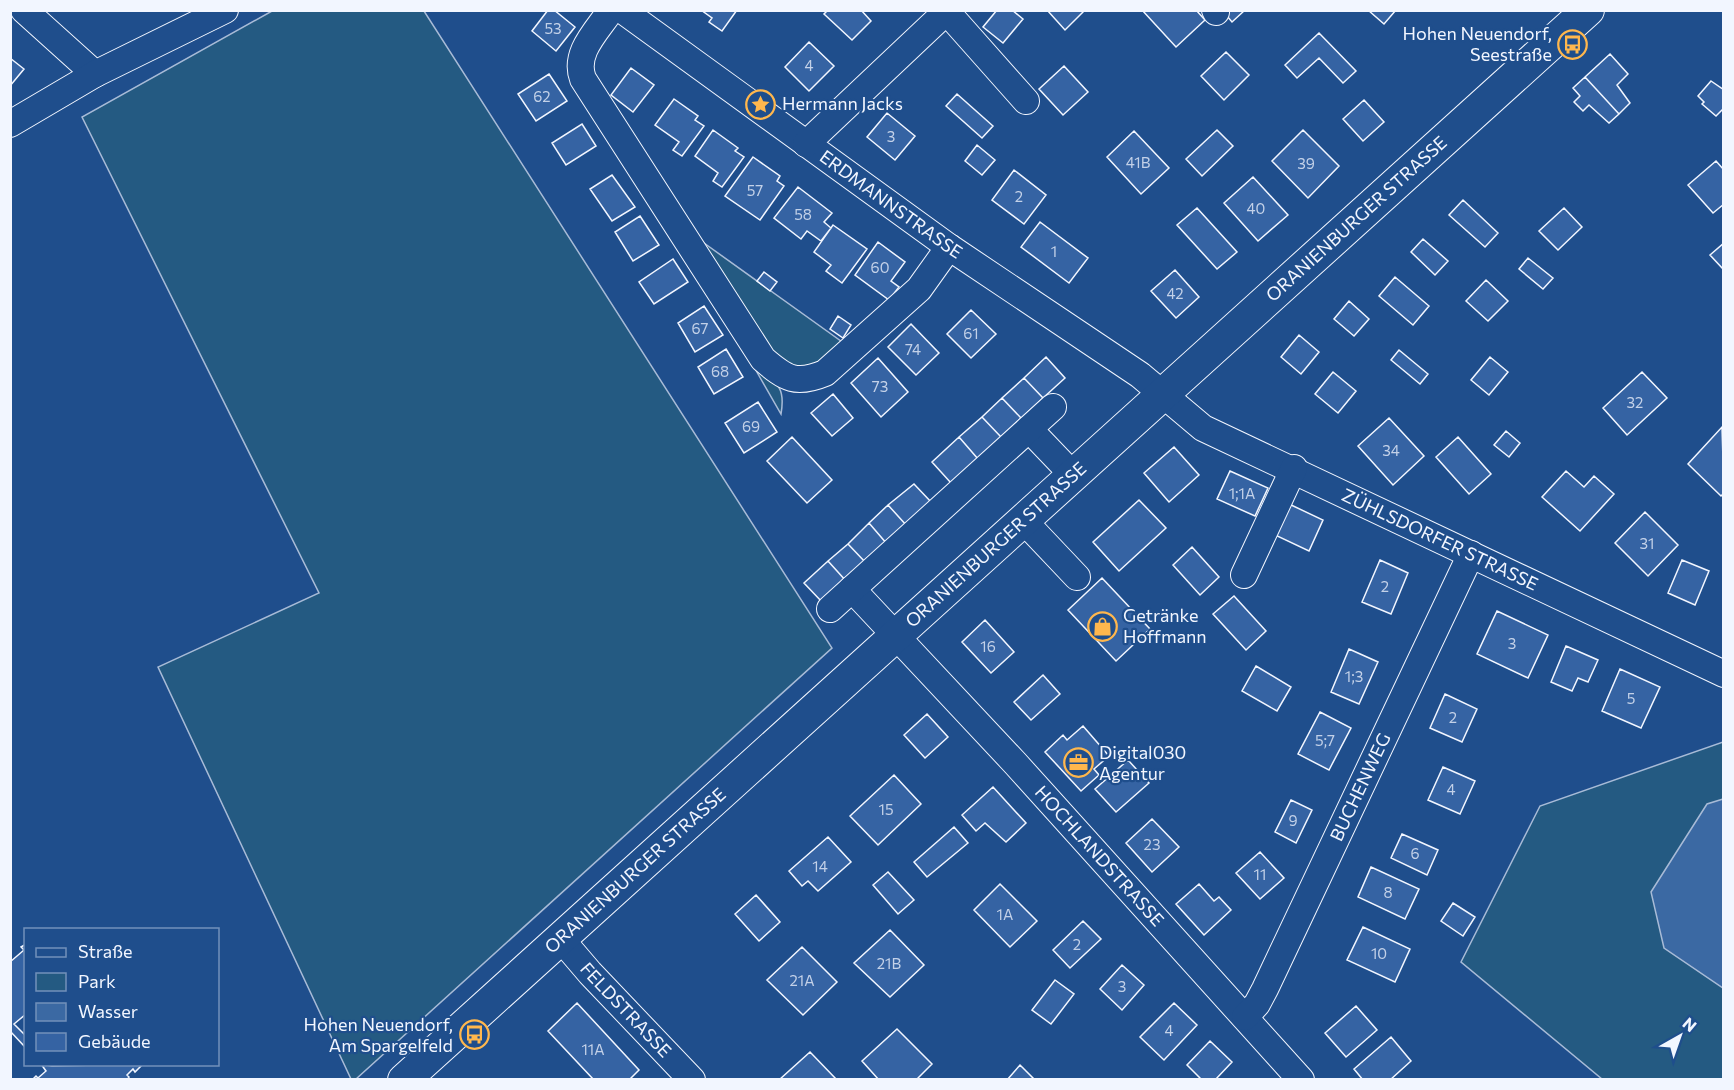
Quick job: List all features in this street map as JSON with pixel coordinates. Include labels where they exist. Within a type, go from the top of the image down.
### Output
[{"type":"main road","name":"ORANIENBURGER STRASSE","points":[[404,1080],[1588,10]]},
{"type":"street","points":[[24,10],[95,74]]},
{"type":"street","points":[[10,124],[95,74],[225,10]]},
{"type":"street","points":[[611,10],[581,54],[579,68],[583,79],[763,359],[776,370],[790,378],[805,381],[825,374],[919,289],[949,247]]},
{"type":"street","name":"ERDMANNSTRASSE","points":[[622,10],[949,247],[1140,375],[1163,395]]},
{"type":"street","points":[[806,144],[948,11],[1026,101]]},
{"type":"street","name":"ZÜHLSDORFER STRASSE","points":[[1163,395],[1203,428],[1294,468],[1724,674]]},
{"type":"street","points":[[830,609],[1053,407]]},
{"type":"street","points":[[1029,429],[1074,476]]},
{"type":"street","points":[[1244,575],[1294,468]]},
{"type":"street","points":[[1024,521],[1077,577]]},
{"type":"street","name":"BUCHENWEG","points":[[1245,1017],[1257,1004],[1265,989],[1471,554]]},
{"type":"street","name":"HOCHLANDSTRASSE","points":[[852,589],[1015,763],[1301,1080]]},
{"type":"street","name":"FELDSTRASSE","points":[[561,939],[590,973],[692,1080]]},
{"type":"green space","points":[[272,11],[424,11],[832,648],[356,1079],[351,1079],[158,667],[319,593],[82,117]]},
{"type":"green space","points":[[690,233],[845,344],[825,360],[799,370],[770,354]]},
{"type":"green space","points":[[754,367],[778,386],[782,397],[781,414]]},
{"type":"green space","points":[[1723,742],[1723,1079],[1602,1079],[1461,962],[1540,806]]},
{"type":"water","points":[[1724,799],[1723,988],[1664,948],[1651,892],[1707,804]]},
{"type":"building","points":[[548,10],[554,10],[575,27],[556,51],[532,31]]},
{"type":"building","points":[[701,10],[737,10],[722,31],[709,22],[712,18]]},
{"type":"building","points":[[828,10],[861,10],[871,21],[852,40],[824,14]]},
{"type":"building","points":[[997,10],[1012,10],[1023,19],[1003,43],[983,27]]},
{"type":"building","points":[[1047,10],[1085,10],[1065,30]]},
{"type":"building","points":[[1142,10],[1196,10],[1205,20],[1176,47]]},
{"type":"building","points":[[1222,10],[1245,10],[1232,22]]},
{"type":"building","points":[[1368,10],[1396,10],[1384,24]]},
{"type":"building","points":[[1319,33],[1356,71],[1343,83],[1319,58],[1297,78],[1285,65]]},
{"type":"building","points":[[809,42],[834,66],[809,91],[785,67]]},
{"type":"building","points":[[1226,52],[1249,75],[1224,100],[1201,76]]},
{"type":"building","points":[[1610,54],[1628,74],[1617,85],[1630,103],[1619,114],[1585,77]]},
{"type":"building","points":[[10,58],[24,69],[10,86]]},
{"type":"building","points":[[1064,66],[1088,92],[1063,115],[1039,89]]},
{"type":"building","points":[[631,68],[654,85],[633,112],[611,95]]},
{"type":"building","points":[[549,74],[567,101],[536,121],[518,94]]},
{"type":"building","points":[[1585,77],[1619,114],[1609,123],[1589,105],[1583,111],[1574,102],[1580,96],[1573,88]]},
{"type":"building","points":[[1711,81],[1724,90],[1724,108],[1716,116],[1702,104],[1704,102],[1698,96]]},
{"type":"building","points":[[957,94],[993,126],[982,138],[946,106]]},
{"type":"building","points":[[674,99],[698,116],[695,120],[704,126],[682,156],[673,150],[679,142],[655,125]]},
{"type":"building","points":[[1364,100],[1384,122],[1363,141],[1343,119]]},
{"type":"building","points":[[887,113],[915,136],[895,160],[867,137]]},
{"type":"building","points":[[582,124],[596,146],[566,165],[552,143]]},
{"type":"building","points":[[713,130],[738,148],[735,151],[744,157],[722,187],[713,181],[718,173],[695,156]]},
{"type":"building","points":[[1217,130],[1233,146],[1202,176],[1186,159]]},
{"type":"building","points":[[1303,130],[1339,166],[1308,198],[1272,161]]},
{"type":"building","points":[[1134,131],[1169,168],[1141,194],[1107,157]]},
{"type":"building","points":[[977,145],[995,160],[982,175],[965,161]]},
{"type":"building","points":[[753,157],[780,176],[777,181],[784,186],[760,220],[725,196]]},
{"type":"building","points":[[1716,161],[1724,170],[1724,204],[1713,213],[1688,185]]},
{"type":"building","points":[[1014,170],[1046,195],[1024,224],[992,200]]},
{"type":"building","points":[[612,175],[635,207],[612,221],[590,189]]},
{"type":"building","points":[[1253,177],[1288,215],[1258,241],[1224,203]]},
{"type":"building","points":[[798,187],[832,213],[824,222],[831,228],[821,241],[807,231],[801,239],[774,218]]},
{"type":"building","points":[[1463,200],[1498,233],[1485,247],[1449,215]]},
{"type":"building","points":[[1197,208],[1237,252],[1217,269],[1177,225]]},
{"type":"building","points":[[1564,208],[1582,227],[1558,250],[1539,231]]},
{"type":"building","points":[[640,216],[659,245],[633,261],[615,232]]},
{"type":"building","points":[[1040,222],[1088,258],[1069,283],[1021,247]]},
{"type":"building","points":[[833,225],[867,249],[842,283],[826,271],[831,265],[814,252]]},
{"type":"building","points":[[1423,239],[1448,261],[1435,275],[1411,252]]},
{"type":"building","points":[[878,242],[905,262],[891,281],[899,287],[889,300],[855,275]]},
{"type":"building","points":[[1724,243],[1724,270],[1710,255]]},
{"type":"building","points":[[1528,258],[1553,278],[1543,289],[1519,269]]},
{"type":"building","points":[[673,259],[688,282],[654,304],[639,282]]},
{"type":"building","points":[[1175,270],[1199,297],[1176,318],[1151,291]]},
{"type":"building","points":[[764,272],[777,282],[770,291],[757,281]]},
{"type":"building","points":[[1395,277],[1429,306],[1413,325],[1379,296]]},
{"type":"building","points":[[1486,280],[1508,301],[1488,321],[1466,301]]},
{"type":"building","points":[[1349,301],[1369,319],[1354,336],[1334,319]]},
{"type":"building","points":[[704,306],[723,335],[695,352],[678,323]]},
{"type":"building","points":[[971,310],[996,334],[971,358],[947,334]]},
{"type":"building","points":[[838,316],[851,325],[843,338],[830,329]]},
{"type":"building","points":[[911,324],[939,353],[916,375],[888,347]]},
{"type":"building","points":[[1299,335],[1319,352],[1301,374],[1281,357]]},
{"type":"building","points":[[726,349],[743,377],[714,394],[698,367]]},
{"type":"building","points":[[1399,350],[1428,374],[1420,384],[1391,360]]},
{"type":"building","points":[[1046,357],[1065,378],[1043,398],[1024,378]]},
{"type":"building","points":[[1490,357],[1508,372],[1489,395],[1471,380]]},
{"type":"building","points":[[878,358],[908,392],[881,417],[851,383]]},
{"type":"building","points":[[1333,372],[1356,391],[1338,413],[1315,394]]},
{"type":"building","points":[[1642,372],[1667,398],[1627,435],[1603,408]]},
{"type":"building","points":[[1024,378],[1043,398],[1021,418],[1002,398]]},
{"type":"building","points":[[833,394],[853,418],[832,436],[811,413]]},
{"type":"building","points":[[1002,398],[1021,418],[1001,437],[982,417]]},
{"type":"building","points":[[758,402],[777,432],[744,453],[725,423]]},
{"type":"building","points":[[982,417],[1001,437],[978,459],[959,437]]},
{"type":"building","points":[[1389,418],[1424,456],[1393,485],[1358,446]]},
{"type":"building","points":[[1722,427],[1724,493],[1721,496],[1688,464]]},
{"type":"building","points":[[1506,431],[1520,443],[1509,457],[1494,445]]},
{"type":"building","points":[[792,437],[832,480],[807,503],[767,461]]},
{"type":"building","points":[[959,437],[978,459],[951,483],[932,462]]},
{"type":"building","points":[[1458,437],[1491,474],[1469,494],[1436,457]]},
{"type":"building","points":[[1174,447],[1199,475],[1169,502],[1144,473]]},
{"type":"building","points":[[1230,471],[1268,488],[1255,516],[1217,499]]},
{"type":"building","points":[[1566,471],[1584,487],[1594,476],[1614,494],[1580,531],[1542,497]]},
{"type":"building","points":[[914,484],[932,503],[907,526],[888,505]]},
{"type":"building","points":[[1139,500],[1166,528],[1119,571],[1093,542]]},
{"type":"building","points":[[1289,504],[1323,520],[1309,551],[1275,535]]},
{"type":"building","points":[[888,505],[907,526],[887,544],[869,523]]},
{"type":"building","points":[[1645,512],[1678,545],[1648,576],[1615,543]]},
{"type":"building","points":[[869,523],[887,544],[866,563],[848,544]]},
{"type":"building","points":[[848,544],[866,563],[846,581],[828,561]]},
{"type":"building","points":[[1192,547],[1219,577],[1200,595],[1173,565]]},
{"type":"building","points":[[1380,560],[1408,573],[1391,614],[1362,602]]},
{"type":"building","points":[[1682,560],[1709,571],[1695,605],[1668,593]]},
{"type":"building","points":[[828,561],[846,581],[822,602],[804,583]]},
{"type":"building","points":[[1102,578],[1150,629],[1116,661],[1068,610]]},
{"type":"building","points":[[1234,596],[1266,631],[1246,650],[1213,614]]},
{"type":"building","points":[[1497,611],[1548,635],[1528,678],[1477,654]]},
{"type":"building","points":[[985,620],[1014,652],[991,673],[962,642]]},
{"type":"building","points":[[1566,646],[1598,660],[1588,682],[1578,678],[1572,691],[1551,682]]},
{"type":"building","points":[[1349,649],[1378,662],[1359,704],[1331,692]]},
{"type":"building","points":[[1256,666],[1291,687],[1277,711],[1242,691]]},
{"type":"building","points":[[1620,669],[1660,687],[1641,728],[1602,711]]},
{"type":"building","points":[[1043,675],[1060,694],[1031,720],[1014,702]]},
{"type":"building","points":[[1445,694],[1477,709],[1462,742],[1430,728]]},
{"type":"building","points":[[1320,712],[1351,728],[1329,770],[1298,754]]},
{"type":"building","points":[[927,714],[948,737],[925,758],[904,735]]},
{"type":"building","name":"Digital030 Agentur","points":[[1083,726],[1109,756],[1094,769],[1099,775],[1081,791],[1045,752],[1063,735],[1067,740]]},
{"type":"building","points":[[1128,760],[1149,783],[1116,812],[1095,789]]},
{"type":"building","points":[[1443,767],[1475,781],[1460,814],[1428,800]]},
{"type":"building","points":[[894,775],[921,804],[878,845],[850,816]]},
{"type":"building","points":[[993,787],[1026,823],[1006,842],[985,823],[976,831],[962,815]]},
{"type":"building","points":[[1291,800],[1312,810],[1296,843],[1275,832]]},
{"type":"building","points":[[1152,819],[1179,847],[1152,872],[1126,843]]},
{"type":"building","points":[[954,827],[968,843],[927,877],[914,862]]},
{"type":"building","points":[[1402,834],[1438,850],[1427,875],[1391,858]]},
{"type":"building","points":[[828,837],[851,862],[818,891],[808,881],[802,886],[789,871]]},
{"type":"building","points":[[1260,852],[1284,878],[1260,899],[1236,873]]},
{"type":"building","points":[[1371,867],[1419,889],[1405,919],[1358,897]]},
{"type":"building","points":[[888,872],[914,900],[898,914],[873,885]]},
{"type":"building","points":[[1000,884],[1037,921],[1010,947],[974,910]]},
{"type":"building","points":[[1199,884],[1214,901],[1219,897],[1231,910],[1204,935],[1176,904]]},
{"type":"building","points":[[756,895],[780,922],[759,941],[735,914]]},
{"type":"building","points":[[1453,903],[1475,917],[1463,936],[1441,921]]},
{"type":"building","points":[[1083,921],[1101,939],[1070,968],[1053,950]]},
{"type":"building","points":[[1363,927],[1410,949],[1395,982],[1347,960]]},
{"type":"building","points":[[890,930],[924,965],[890,997],[854,963]]},
{"type":"building","points":[[802,947],[837,982],[803,1015],[767,980]]},
{"type":"building","points":[[24,950],[24,1016],[14,1024],[24,1034],[24,1046],[10,1031],[10,962]]},
{"type":"building","points":[[1122,965],[1144,985],[1122,1010],[1100,989]]},
{"type":"building","points":[[1055,980],[1074,994],[1051,1024],[1032,1010]]},
{"type":"building","points":[[577,1003],[639,1070],[629,1080],[594,1080],[548,1031]]},
{"type":"building","points":[[1174,1003],[1197,1025],[1164,1060],[1140,1037]]},
{"type":"building","points":[[1356,1006],[1377,1030],[1346,1057],[1325,1033]]},
{"type":"building","points":[[897,1029],[932,1064],[916,1080],[879,1080],[862,1061]]},
{"type":"building","points":[[1391,1037],[1411,1061],[1390,1080],[1363,1080],[1354,1069]]},
{"type":"building","points":[[1210,1041],[1232,1062],[1215,1080],[1202,1080],[1187,1065]]},
{"type":"building","points":[[810,1052],[837,1080],[779,1080]]},
{"type":"building","points":[[1020,1065],[1035,1080],[1007,1080]]},
{"type":"building","points":[[42,1066],[141,1066],[135,1072],[133,1069],[127,1075],[129,1077],[127,1080],[32,1080],[46,1071]]},
{"type":"place","name":"Hohen Neuendorf, Seestraße","points":[[1573,44]]},
{"type":"place","name":"Hermann Jacks","points":[[761,104]]},
{"type":"place","name":"Getränke Hoffmann","points":[[1102,626]]},
{"type":"place","name":"Digital030 Agentur","points":[[1078,763]]},
{"type":"place","name":"Hohen Neuendorf, Am Spargelfeld","points":[[474,1035]]}]
